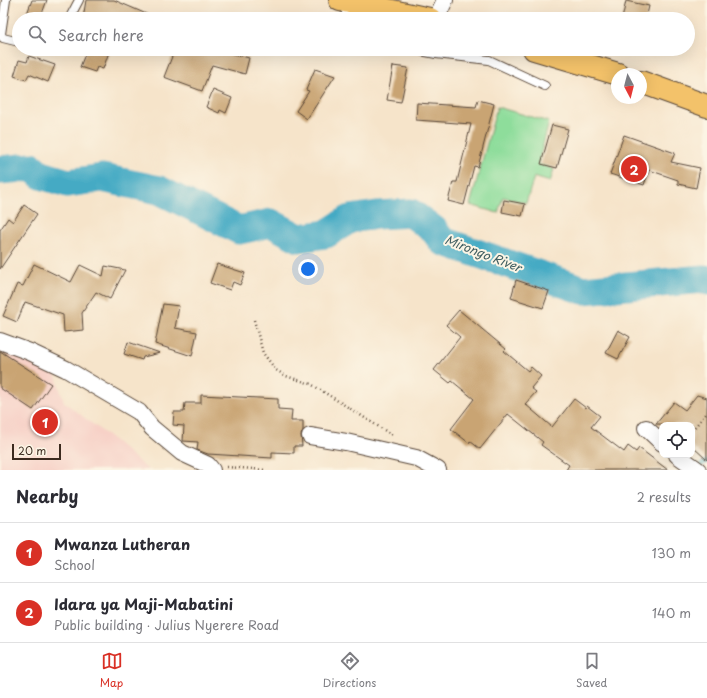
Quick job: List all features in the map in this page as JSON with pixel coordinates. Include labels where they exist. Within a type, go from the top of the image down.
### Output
[{"type":"highway","points":[[340,0],[397,12]]},
{"type":"highway","points":[[558,56],[611,72]]},
{"type":"highway","points":[[647,84],[707,106]]},
{"type":"street","points":[[439,12],[445,0]]},
{"type":"street","points":[[0,341],[30,352],[66,369],[139,412],[152,428],[182,453],[210,468]]},
{"type":"street","points":[[646,428],[659,440]]},
{"type":"street","points":[[310,436],[346,442],[416,458],[438,470]]},
{"type":"street","points":[[681,458],[698,470]]},
{"type":"lane","points":[[6,0],[1,34],[3,38],[12,40]]},
{"type":"lane","points":[[73,12],[79,0]]},
{"type":"lane","points":[[340,0],[346,12]]},
{"type":"lane","points":[[454,56],[489,60],[545,86]]},
{"type":"path","points":[[254,320],[263,354],[276,370],[286,376],[311,384],[393,436]]},
{"type":"path","points":[[695,426],[707,412]]},
{"type":"path","points":[[210,468],[266,470]]},
{"type":"shaded area","points":[[0,345],[55,373],[64,402],[116,442],[148,470],[0,470]]},
{"type":"green space","points":[[497,107],[549,122],[538,164],[554,169],[550,182],[534,177],[526,203],[503,197],[498,213],[470,205]]},
{"type":"building","points":[[32,0],[47,0],[43,12],[28,12]]},
{"type":"building","points":[[86,0],[114,0],[142,12],[84,12]]},
{"type":"building","points":[[626,1],[649,6],[648,12],[624,12]]},
{"type":"building","points":[[29,56],[55,65],[48,82],[29,74],[26,80],[14,76],[19,60],[27,62]]},
{"type":"building","points":[[84,56],[108,56],[103,69],[97,67],[95,72],[80,67]]},
{"type":"building","points":[[172,56],[241,56],[249,58],[245,74],[212,65],[202,91],[164,77]]},
{"type":"building","points":[[393,66],[408,68],[401,102],[387,100]]},
{"type":"building","points":[[315,69],[335,76],[307,119],[296,111],[309,91],[306,90]]},
{"type":"building","points":[[213,90],[232,98],[226,113],[220,110],[219,113],[206,107]]},
{"type":"building","points":[[478,100],[494,104],[478,167],[474,166],[464,205],[448,201],[453,182],[457,182],[471,124],[416,120],[417,103],[476,107]]},
{"type":"building","points":[[552,125],[568,129],[557,168],[541,164]]},
{"type":"building","points":[[624,135],[675,153],[671,162],[700,168],[696,188],[678,184],[678,180],[649,170],[644,185],[610,174]]},
{"type":"building","points":[[504,200],[525,204],[522,216],[502,212]]},
{"type":"building","points":[[24,205],[37,214],[0,269],[0,230],[8,218],[13,222]]},
{"type":"building","points":[[34,264],[71,282],[80,265],[103,276],[105,266],[125,270],[110,299],[96,292],[82,313],[83,330],[64,332],[63,315],[25,302],[17,322],[3,316],[17,284],[23,286]]},
{"type":"building","points":[[217,264],[245,273],[240,285],[233,282],[230,290],[210,283]]},
{"type":"building","points":[[516,280],[549,291],[543,308],[511,298]]},
{"type":"building","points":[[163,304],[179,306],[175,328],[197,332],[192,356],[155,344]]},
{"type":"building","points":[[459,310],[506,349],[504,351],[528,371],[531,367],[541,376],[531,388],[536,392],[525,404],[552,427],[574,399],[586,408],[587,406],[600,416],[591,427],[624,452],[628,446],[636,452],[639,448],[668,470],[566,470],[569,465],[541,445],[543,442],[508,414],[480,449],[470,441],[469,443],[451,429],[474,399],[452,381],[450,383],[434,370],[460,337],[446,325]]},
{"type":"building","points":[[618,330],[630,337],[618,359],[606,353]]},
{"type":"building","points":[[128,342],[160,353],[143,357],[142,360],[124,354]]},
{"type":"building","points":[[0,351],[51,384],[33,410],[0,388]]},
{"type":"building","points":[[201,395],[278,399],[278,409],[292,410],[291,421],[303,421],[303,430],[301,435],[302,446],[294,446],[294,453],[272,452],[272,458],[208,454],[197,450],[198,442],[183,441],[184,426],[173,425],[174,412],[184,412],[185,403],[201,403]]},
{"type":"building","points":[[697,395],[707,398],[707,460],[695,449],[695,422],[659,422],[659,424],[656,424],[674,402],[685,410]]},
{"type":"waterway","name":"Mirongo River","points":[[0,170],[32,167],[41,175],[68,183],[102,178],[159,190],[239,230],[271,223],[299,238],[326,234],[350,219],[377,215],[411,213],[434,230],[442,241],[583,290],[704,279],[707,281]]},
{"type":"waterway","points":[[698,467],[707,461]]},
{"type":"place","name":"Idara ya Maji-Mabatini","points":[[634,169]]},
{"type":"place","name":"Mwanza Lutheran","points":[[45,422]]}]
